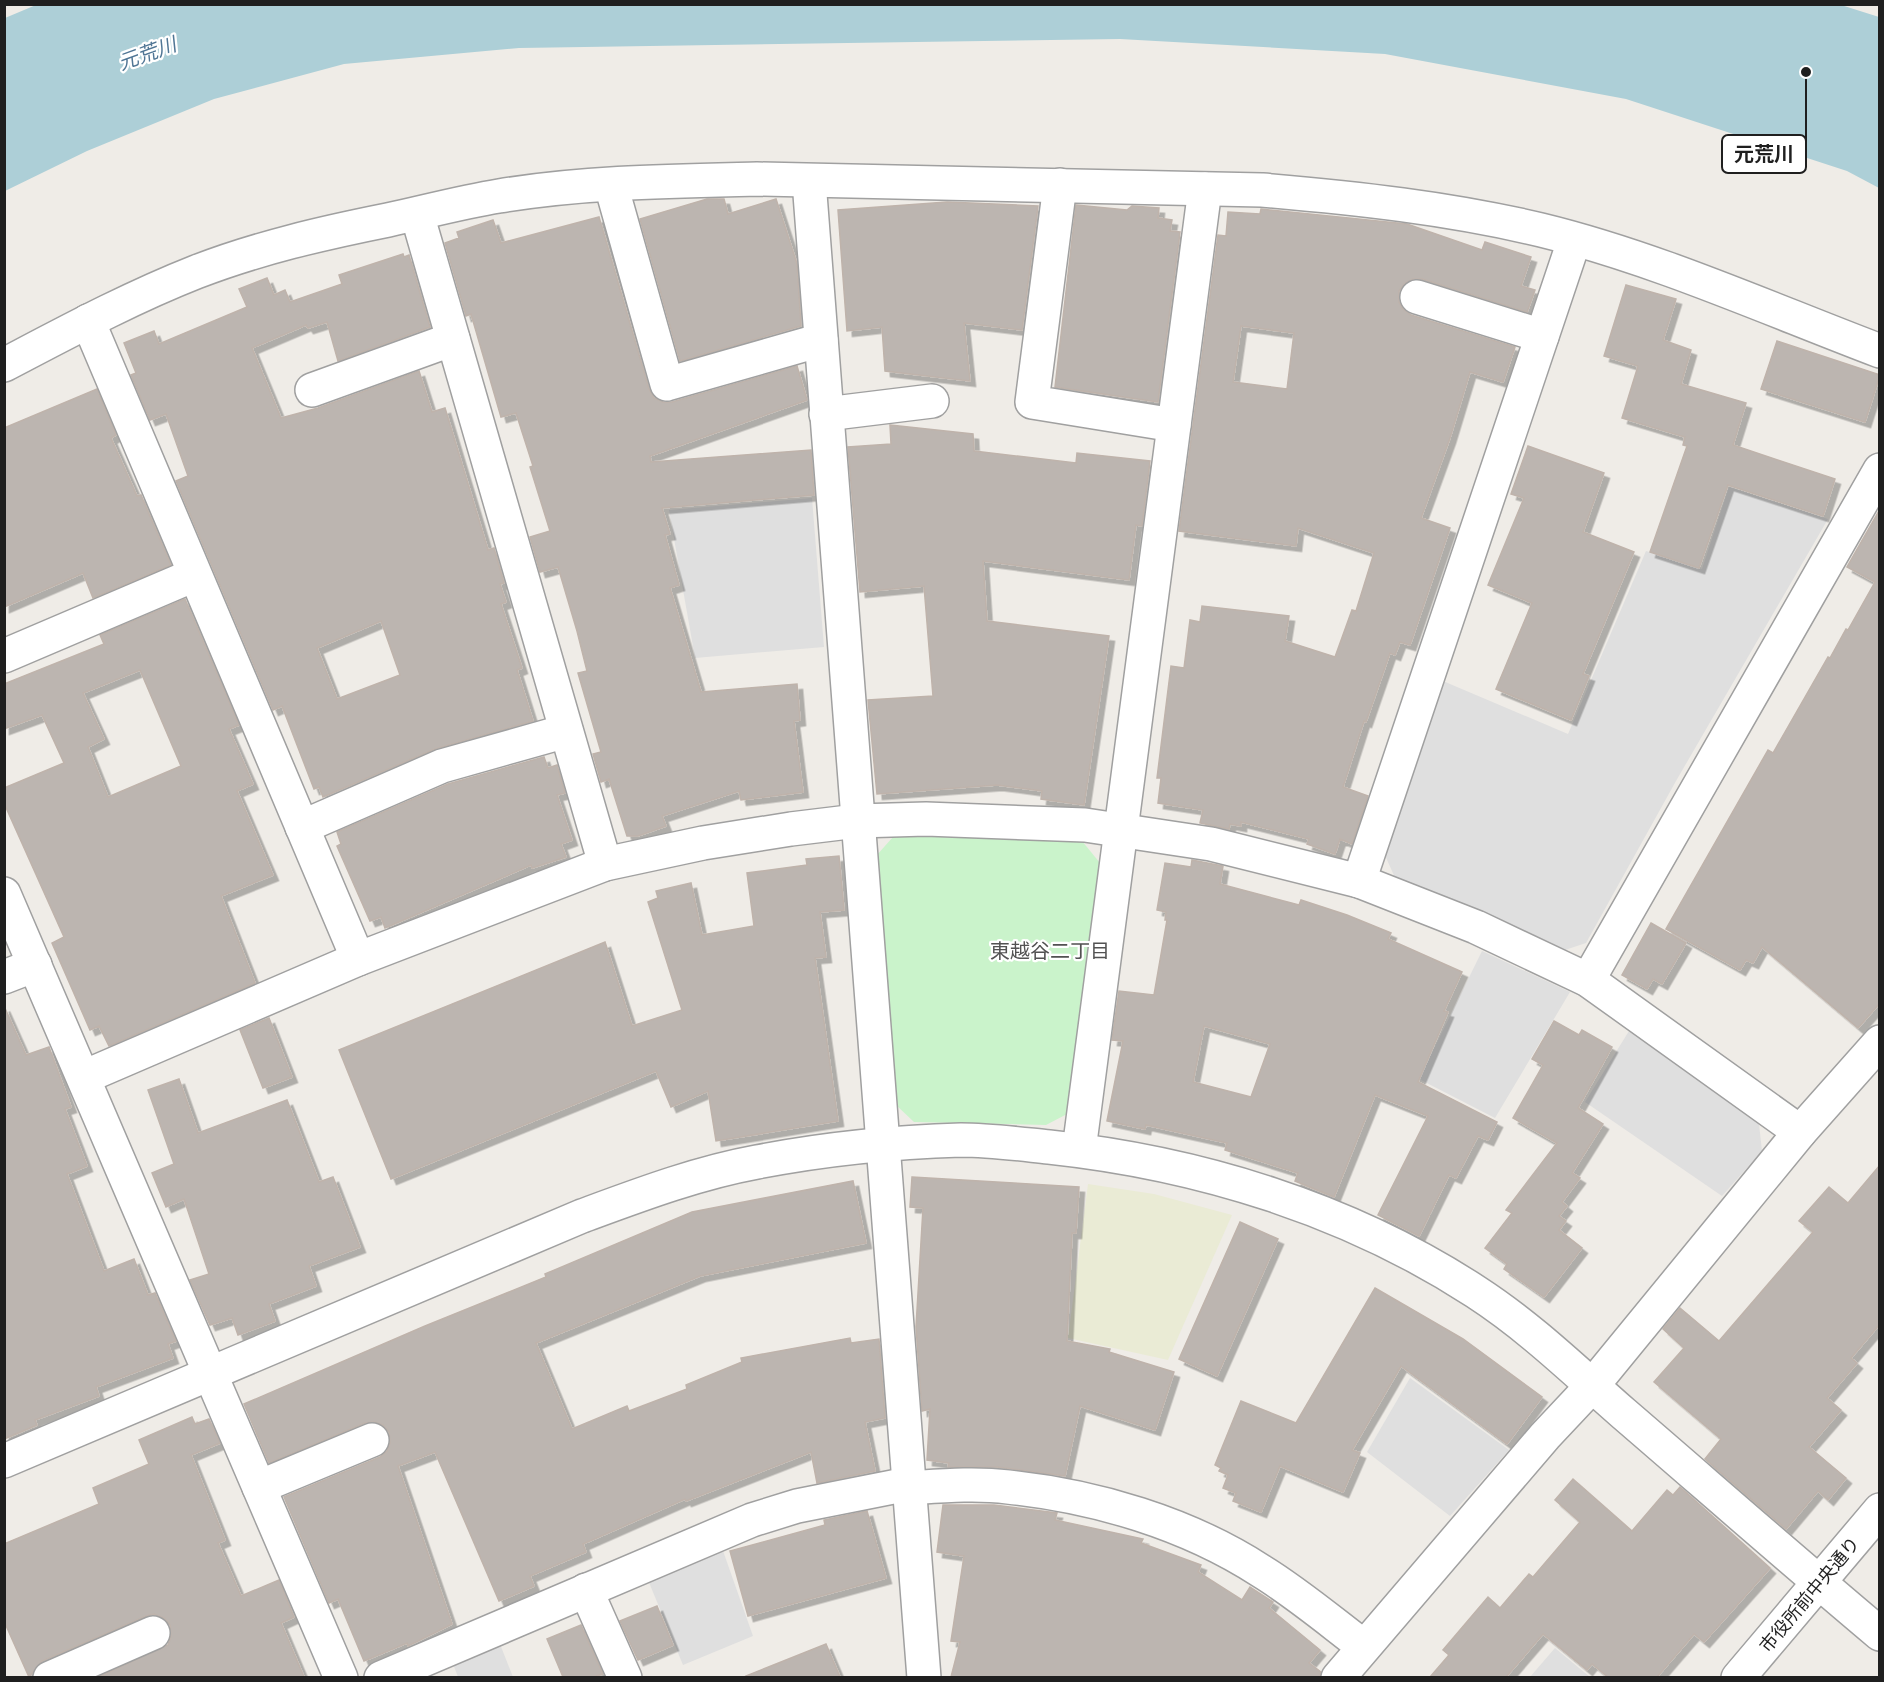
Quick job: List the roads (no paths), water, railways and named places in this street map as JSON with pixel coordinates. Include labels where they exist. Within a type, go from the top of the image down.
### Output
[{"type":"street","points":[[4,365],[88,321],[195,273],[249,253],[339,230],[498,196],[687,180],[1262,190],[1355,199],[1479,216],[1543,231],[1627,256],[1880,351]]},
{"type":"street","points":[[809,182],[881,1145],[924,1677]]},
{"type":"street","points":[[611,185],[667,384],[821,340]]},
{"type":"street","points":[[1060,185],[1032,402],[1174,425]]},
{"type":"street","points":[[1079,1150],[1205,189]]},
{"type":"street","points":[[417,214],[605,864]]},
{"type":"street","points":[[1359,881],[1574,241]]},
{"type":"street","points":[[1417,297],[1542,336]]},
{"type":"street","points":[[88,321],[358,959]]},
{"type":"street","points":[[312,390],[453,339]]},
{"type":"street","points":[[826,414],[932,401]]},
{"type":"street","points":[[1588,980],[1880,470]]},
{"type":"street","points":[[4,656],[194,575]]},
{"type":"street","points":[[302,826],[442,766],[566,730]]},
{"type":"street","points":[[84,1077],[358,959],[605,864],[703,843],[857,821],[926,819],[1085,825],[1121,830],[1210,844],[1359,881],[1476,927],[1588,980],[1800,1132]]},
{"type":"street","points":[[4,894],[84,1077],[208,1374],[340,1677]]},
{"type":"street","points":[[4,977],[35,965]]},
{"type":"street","points":[[1338,1677],[1545,1436],[1592,1386],[1800,1132],[1880,1042]]},
{"type":"street","points":[[4,1461],[582,1216],[668,1184],[757,1162],[881,1145],[965,1140],[1079,1150],[1219,1177],[1362,1230],[1412,1253],[1477,1292],[1544,1341],[1592,1386],[1880,1634]]},
{"type":"street","points":[[259,1487],[372,1440]]},
{"type":"street","points":[[381,1677],[752,1520],[797,1506],[908,1486],[1008,1486],[1062,1494],[1143,1516],[1201,1537],[1262,1571],[1364,1646]]},
{"type":"street","name":"市役所前中央通り","points":[[1738,1677],[1880,1510]]},
{"type":"street","points":[[586,1590],[625,1677]]},
{"type":"street","points":[[50,1677],[153,1633]]},
{"type":"water","points":[[36,5],[1841,5],[1879,17],[1879,188],[1847,171],[1626,99],[1385,54],[1120,39],[519,48],[344,64],[214,99],[87,151],[5,191],[5,18]]},
{"type":"place","name":"元荒川","points":[[1806,72]]},
{"type":"district","name":"東越谷二丁目","points":[[1050,950]]}]
